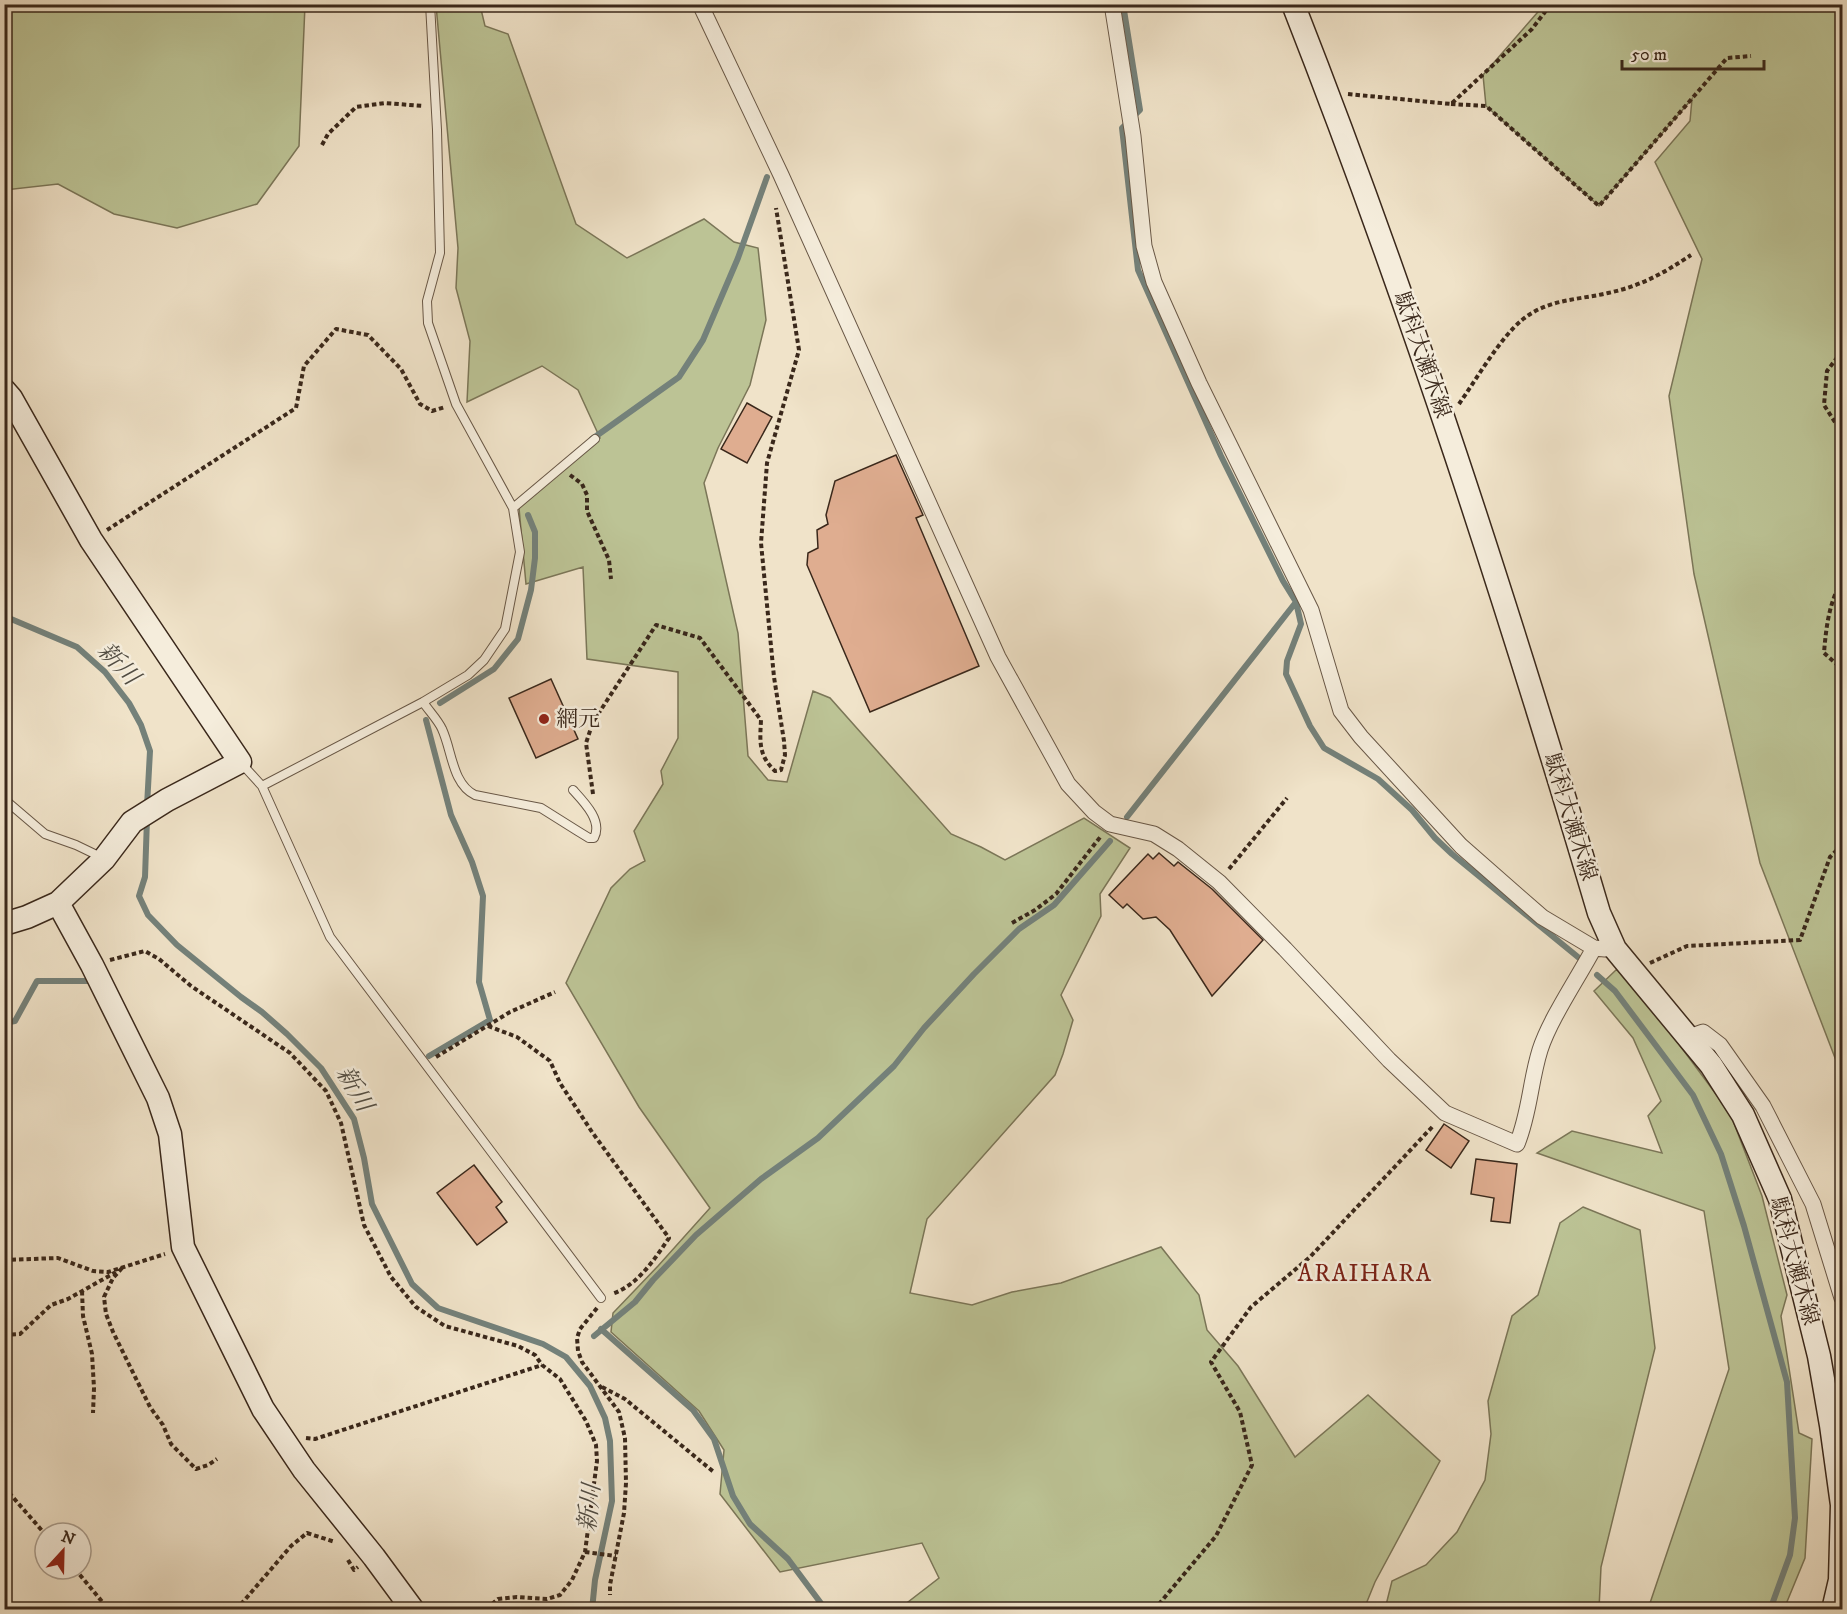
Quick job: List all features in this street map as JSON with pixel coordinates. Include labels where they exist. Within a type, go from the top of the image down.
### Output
[{"type":"main road","name":"駄科大瀬木線","points":[[1293,4],[1328,92],[1400,290],[1445,424],[1519,649],[1599,912],[1605,949],[1633,970],[1711,1065],[1743,1115],[1780,1199],[1819,1356],[1842,1505],[1840,1580],[1833,1610]]},
{"type":"main road","points":[[4,390],[11,398],[91,540],[240,762],[167,800],[132,822],[104,859],[58,903],[27,917],[4,924]]},
{"type":"main road","points":[[58,903],[92,964],[158,1098],[170,1134],[183,1247],[263,1409],[304,1470],[413,1610]]},
{"type":"street","points":[[700,4],[781,175],[998,657],[1068,784],[1094,812],[1110,824],[1154,834],[1178,849],[1219,882],[1285,948],[1389,1059],[1445,1113],[1517,1144],[1525,1124],[1540,1050],[1555,1019],[1605,949],[1542,917],[1461,846],[1361,737],[1341,711],[1311,610],[1199,383],[1154,282],[1144,246],[1133,136],[1112,4]]},
{"type":"street","points":[[1689,1037],[1703,1032],[1719,1045],[1763,1106],[1813,1204],[1842,1298]]},
{"type":"lane","points":[[262,786],[423,702],[468,675],[484,660],[505,629],[520,552],[513,508],[456,404],[428,323],[427,301],[440,253],[436,107],[430,4]]},
{"type":"lane","points":[[513,508],[595,439]]},
{"type":"lane","points":[[423,702],[442,728],[459,780],[467,791],[475,795],[541,808],[589,838],[594,838],[595,819],[573,790]]},
{"type":"lane","points":[[240,762],[262,786],[330,937],[601,1298]]},
{"type":"lane","points":[[4,799],[45,834],[76,844],[104,859]]},
{"type":"path","points":[[1451,104],[1532,29],[1551,4]]},
{"type":"path","points":[[1328,92],[1486,106],[1599,206],[1727,58],[1751,56]]},
{"type":"path","points":[[322,146],[328,134],[356,107],[385,103],[436,107]]},
{"type":"path","points":[[595,819],[586,743],[593,722],[656,625],[700,638],[761,720],[760,743],[765,762],[775,771],[781,770],[785,755],[784,741],[774,677],[761,543],[767,462],[799,350],[775,202],[781,175]]},
{"type":"path","points":[[1445,424],[1505,338],[1522,320],[1548,304],[1609,293],[1640,284],[1663,273],[1691,255]]},
{"type":"path","points":[[91,540],[296,408],[304,366],[336,329],[368,335],[401,369],[420,404],[432,411],[456,404]]},
{"type":"path","points":[[1842,351],[1827,371],[1824,405],[1842,433]]},
{"type":"path","points":[[558,469],[582,484],[587,495],[587,511],[609,560],[610,579]]},
{"type":"path","points":[[1842,581],[1835,593],[1826,629],[1824,653],[1842,669]]},
{"type":"path","points":[[1219,882],[1287,798]]},
{"type":"path","points":[[1012,923],[1035,910],[1056,894],[1110,824]]},
{"type":"path","points":[[1633,970],[1687,946],[1800,940],[1830,857],[1842,845]]},
{"type":"path","points":[[92,964],[145,951],[159,959],[216,1004],[290,1053],[326,1091],[340,1124],[364,1225],[391,1277],[403,1292],[416,1307],[445,1326],[518,1346],[535,1355],[542,1365],[560,1379],[586,1421],[596,1444],[597,1461],[586,1552],[572,1580],[560,1594],[546,1599],[517,1597],[498,1599],[485,1610]]},
{"type":"path","points":[[425,1064],[510,1012],[555,992]]},
{"type":"path","points":[[488,1026],[517,1037],[550,1061],[560,1083],[592,1132],[669,1238],[651,1266],[622,1291],[601,1298],[596,1309],[580,1329],[577,1338],[578,1352],[582,1362],[619,1412],[626,1438],[624,1513],[610,1595]]},
{"type":"path","points":[[1154,1610],[1216,1536],[1252,1465],[1239,1412],[1211,1362],[1251,1307],[1310,1257],[1445,1113]]},
{"type":"path","points":[[4,1260],[58,1258],[93,1271],[108,1272],[183,1247]]},
{"type":"path","points":[[4,1335],[20,1334],[51,1305],[68,1299],[122,1268]]},
{"type":"path","points":[[122,1268],[113,1278],[104,1298],[106,1314],[150,1407],[163,1425],[171,1444],[196,1469],[217,1459]]},
{"type":"path","points":[[82,1290],[83,1316],[92,1354],[93,1413]]},
{"type":"path","points":[[300,1432],[305,1438],[315,1438],[542,1365]]},
{"type":"path","points":[[601,1387],[625,1399],[715,1473]]},
{"type":"path","points":[[4,1487],[34,1521]]},
{"type":"path","points":[[236,1610],[291,1546],[307,1533],[335,1542],[339,1548]]},
{"type":"path","points":[[586,1552],[615,1556]]},
{"type":"path","points":[[344,1553],[354,1570],[374,1557]]},
{"type":"path","points":[[85,1581],[109,1610]]},
{"type":"green space","points":[[4,5],[305,5],[299,146],[257,204],[177,228],[114,214],[58,184],[5,190]]},
{"type":"green space","points":[[436,5],[480,5],[485,26],[508,34],[576,224],[627,258],[704,219],[734,242],[758,248],[766,320],[750,385],[718,448],[704,483],[738,633],[748,756],[768,780],[787,782],[813,691],[830,698],[951,834],[1005,860],[1084,818],[1130,848],[1100,894],[1101,916],[1061,995],[1073,1020],[1055,1075],[927,1219],[910,1293],[972,1305],[1012,1292],[1061,1283],[1161,1247],[1199,1295],[1207,1330],[1238,1366],[1295,1457],[1368,1395],[1440,1461],[1375,1582],[1364,1609],[899,1609],[939,1578],[922,1543],[780,1572],[720,1494],[724,1450],[699,1411],[611,1332],[613,1313],[710,1208],[639,1107],[566,983],[611,888],[630,869],[645,861],[634,831],[663,784],[661,771],[678,738],[678,672],[587,659],[583,567],[526,584],[519,508],[600,438],[578,390],[542,366],[467,402],[470,341],[456,288],[458,248]]},
{"type":"green space","points":[[1544,5],[1842,5],[1842,1076],[1760,863],[1694,574],[1669,396],[1702,259],[1655,162],[1690,121],[1692,99],[1599,206],[1486,106],[1483,75]]},
{"type":"green space","points":[[1617,969],[1661,1020],[1730,1113],[1762,1196],[1787,1295],[1781,1316],[1799,1433],[1812,1439],[1805,1558],[1784,1609],[1648,1609],[1729,1369],[1704,1211],[1537,1153],[1572,1131],[1662,1153],[1648,1116],[1661,1101],[1633,1038],[1594,991]]},
{"type":"green space","points":[[1583,1207],[1640,1230],[1655,1348],[1601,1567],[1599,1609],[1385,1609],[1392,1581],[1426,1565],[1457,1532],[1485,1480],[1491,1434],[1488,1401],[1512,1316],[1538,1295],[1560,1223]]},
{"type":"building","points":[[747,403],[772,417],[747,463],[721,449]]},
{"type":"building","points":[[896,455],[923,515],[916,518],[979,666],[870,712],[807,565],[808,553],[818,548],[817,530],[828,524],[826,515],[835,481]]},
{"type":"building","name":"網元","points":[[551,679],[578,739],[536,758],[509,698]]},
{"type":"building","points":[[1159,853],[1174,866],[1178,862],[1212,889],[1263,940],[1212,996],[1170,930],[1156,917],[1143,919],[1127,904],[1123,908],[1109,895],[1148,854],[1153,859]]},
{"type":"building","points":[[1444,1124],[1469,1141],[1451,1168],[1426,1150]]},
{"type":"building","points":[[1476,1159],[1517,1164],[1510,1223],[1491,1221],[1494,1198],[1471,1194]]},
{"type":"building","points":[[474,1165],[502,1202],[496,1207],[507,1222],[477,1245],[437,1193]]},
{"type":"waterway","points":[[1123,4],[1140,110],[1122,128],[1138,270],[1221,456],[1283,581],[1296,602],[1301,624],[1287,661],[1286,674],[1310,726],[1324,748],[1378,779],[1412,810],[1435,838],[1452,854],[1584,962]]},
{"type":"waterway","points":[[592,439],[679,377],[703,340],[738,258],[767,177]]},
{"type":"waterway","points":[[440,703],[494,669],[518,639],[531,590],[535,558],[535,532],[528,515]]},
{"type":"waterway","points":[[1127,817],[1296,602]]},
{"type":"waterway","name":"新川","points":[[4,616],[77,647],[105,672],[129,703],[141,725],[150,751],[147,806]]},
{"type":"waterway","points":[[426,720],[451,815],[472,862],[483,896],[479,982],[490,1020],[429,1056]]},
{"type":"waterway","name":"新川","points":[[147,819],[145,877],[139,896],[148,915],[177,945],[262,1012],[321,1068],[354,1119],[372,1204],[412,1284],[438,1308],[543,1344],[566,1357],[590,1386],[605,1418],[610,1441],[612,1501],[595,1580],[592,1610]]},
{"type":"waterway","points":[[594,1336],[635,1302],[696,1235],[761,1179],[818,1138],[894,1066],[924,1028],[974,974],[1019,929],[1054,905],[1110,841]]},
{"type":"waterway","points":[[1597,975],[1615,991],[1693,1095],[1721,1154],[1744,1226],[1787,1382],[1795,1518],[1790,1555],[1770,1610]]},
{"type":"waterway","points":[[4,1023],[15,1021],[37,981],[91,981]]},
{"type":"waterway","points":[[601,1329],[693,1410],[714,1439],[733,1496],[750,1524],[788,1559],[826,1610]]},
{"type":"place","name":"網元","points":[[544,719]]},
{"type":"district","name":"ARAIHARA","points":[[1365,1274]]}]
